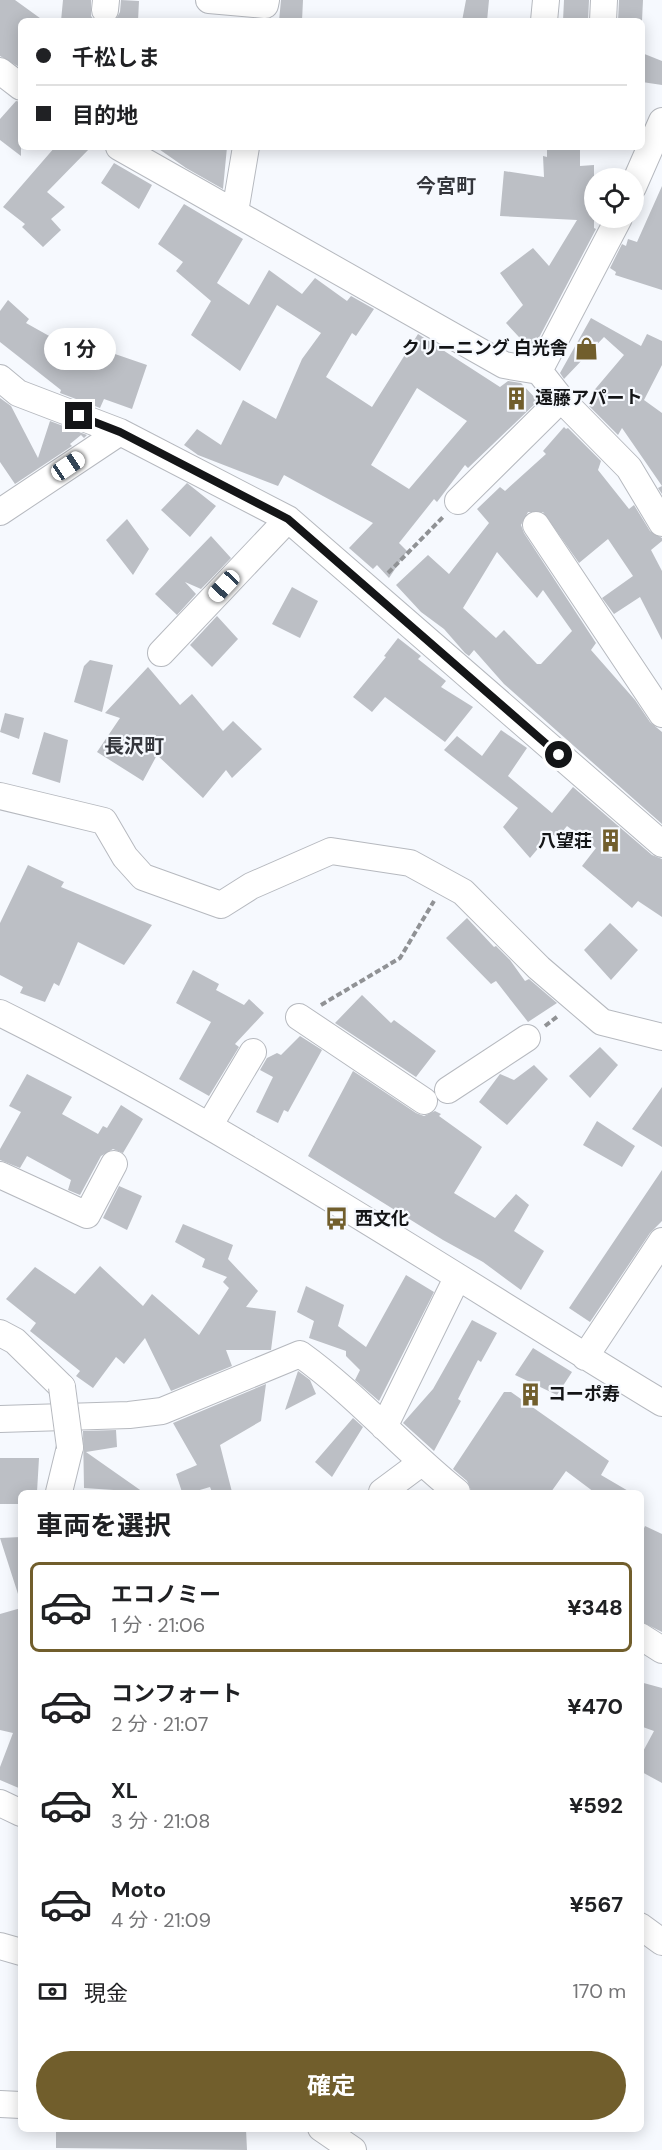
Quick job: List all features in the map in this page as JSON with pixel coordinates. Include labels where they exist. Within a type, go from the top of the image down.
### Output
[{"type":"street","points":[[209,0],[265,5],[266,0]]},
{"type":"street","points":[[544,18],[546,0]]},
{"type":"street","points":[[603,18],[604,0]]},
{"type":"street","points":[[0,71],[18,85]]},
{"type":"street","points":[[641,168],[662,120]]},
{"type":"street","points":[[124,150],[504,365],[539,371],[561,399],[630,468],[662,523]]},
{"type":"street","points":[[235,212],[245,150]]},
{"type":"street","points":[[539,371],[614,228]]},
{"type":"street","points":[[0,378],[18,393],[120,432],[288,519],[662,844]]},
{"type":"street","points":[[458,501],[561,399]]},
{"type":"street","points":[[0,512],[120,432]]},
{"type":"street","points":[[161,653],[288,519]]},
{"type":"street","points":[[536,525],[662,714]]},
{"type":"street","points":[[0,796],[104,821],[125,857],[143,877],[221,905],[251,886],[331,851],[410,864],[463,892],[539,968],[602,1022],[662,1037]]},
{"type":"street","points":[[0,1013],[86,1055],[209,1126],[662,1403]]},
{"type":"street","points":[[299,1017],[424,1101]]},
{"type":"street","points":[[448,1090],[527,1038]]},
{"type":"street","points":[[209,1126],[253,1052]]},
{"type":"street","points":[[0,1175],[87,1215],[114,1164]]},
{"type":"street","points":[[585,1357],[662,1240]]},
{"type":"street","points":[[384,1427],[457,1278]]},
{"type":"street","points":[[0,1333],[15,1341],[62,1387],[70,1447],[59,1490]]},
{"type":"street","points":[[0,1419],[129,1415],[162,1411],[300,1354],[336,1380],[421,1463],[455,1490]]},
{"type":"street","points":[[385,1490],[421,1463]]},
{"type":"street","points":[[644,1639],[662,1650]]},
{"type":"street","points":[[0,1803],[18,1812]]},
{"type":"street","points":[[644,1929],[662,1942]]},
{"type":"street","points":[[0,1946],[18,1951]]},
{"type":"street","points":[[0,2104],[18,2105]]},
{"type":"street","points":[[327,2132],[353,2150]]},
{"type":"path","points":[[370,591],[458,501]]},
{"type":"path","points":[[299,1017],[400,958],[445,882]]},
{"type":"path","points":[[527,1038],[580,1002]]},
{"type":"building","points":[[0,0],[15,0],[40,18],[18,18],[18,66],[0,56]]},
{"type":"building","points":[[63,0],[91,0],[93,18],[61,18]]},
{"type":"building","points":[[121,0],[139,1],[138,18],[117,18],[120,12]]},
{"type":"building","points":[[281,0],[303,0],[302,18],[279,18]]},
{"type":"building","points":[[466,0],[489,0],[487,18],[463,18]]},
{"type":"building","points":[[564,0],[589,0],[588,18],[563,18]]},
{"type":"building","points":[[619,0],[643,0],[642,18],[618,18]]},
{"type":"building","points":[[645,54],[662,61],[662,85],[645,82]]},
{"type":"building","points":[[18,101],[18,150],[21,150],[21,156],[0,140],[0,119]]},
{"type":"building","points":[[52,150],[88,150],[47,192],[65,207],[51,219],[61,230],[43,247],[22,227],[25,224],[3,207]]},
{"type":"building","points":[[160,150],[227,150],[223,189]]},
{"type":"building","points":[[547,150],[580,150],[580,166],[594,165],[594,168],[584,168],[584,228],[596,229],[532,351],[506,323],[523,305],[500,273],[533,248],[549,266],[577,220],[500,216],[504,171],[544,177],[543,156],[547,157]]},
{"type":"building","points":[[114,163],[152,185],[139,209],[101,183]]},
{"type":"building","points":[[662,186],[662,290],[615,275],[616,272],[610,268],[622,244],[626,246],[628,239],[637,242]]},
{"type":"building","points":[[184,204],[243,239],[217,283],[249,305],[269,270],[302,294],[315,278],[347,301],[351,296],[374,309],[356,336],[352,333],[326,377],[372,407],[418,334],[500,387],[508,381],[521,383],[538,401],[468,468],[465,465],[437,502],[434,499],[399,543],[407,551],[389,578],[377,565],[373,569],[349,548],[373,523],[284,475],[278,486],[198,455],[184,445],[197,429],[221,445],[243,400],[276,419],[302,359],[321,333],[277,305],[240,371],[191,335],[211,301],[176,271],[183,262],[158,244]],"holes":[[[417,388],[467,421],[409,489],[371,465]]]},
{"type":"building","points":[[8,300],[29,319],[26,323],[76,351],[80,342],[147,365],[132,409],[104,399],[100,408],[60,393],[61,390],[0,342],[0,311]]},
{"type":"building","points":[[591,318],[641,346],[647,334],[662,341],[662,365],[644,400],[662,413],[662,486],[622,428],[618,435],[589,406],[598,398],[591,394],[624,355],[604,337],[564,379],[560,373]]},
{"type":"building","points":[[0,398],[11,406],[38,458],[50,421],[87,435],[84,438],[81,435],[70,444],[72,446],[15,484],[0,462]]},
{"type":"building","points":[[564,427],[568,428],[601,461],[598,470],[629,509],[634,505],[650,531],[662,538],[662,541],[651,550],[662,571],[662,640],[640,597],[614,614],[602,598],[633,576],[608,539],[579,563],[543,512],[528,512],[521,525],[596,643],[591,650],[635,700],[650,722],[662,732],[662,824],[504,684],[474,650],[469,656],[465,653],[444,629],[421,612],[396,585],[428,555],[449,574],[489,523],[477,509],[500,487],[505,491],[546,454],[543,451]],"holes":[[[497,552],[537,598],[543,590],[572,631],[541,664],[537,664],[504,630],[496,638],[463,608]]]},
{"type":"building","points":[[187,483],[216,506],[190,537],[161,510]]},
{"type":"building","points":[[127,519],[149,549],[133,575],[106,540]]},
{"type":"building","points":[[211,536],[231,558],[201,589],[185,582],[196,594],[177,615],[155,594]]},
{"type":"building","points":[[292,587],[318,601],[300,638],[272,624]]},
{"type":"building","points":[[217,616],[238,639],[212,667],[190,645]]},
{"type":"building","points":[[398,638],[421,656],[418,659],[446,681],[441,687],[473,707],[445,742],[385,697],[372,712],[353,697],[386,657],[384,656]]},
{"type":"building","points":[[90,660],[113,665],[102,712],[74,702],[84,666]]},
{"type":"building","points":[[148,667],[180,705],[192,694],[223,731],[233,721],[262,749],[232,778],[226,770],[203,798],[157,755],[143,781],[97,752],[120,718],[105,713]]},
{"type":"building","points":[[5,713],[24,718],[19,739],[0,732]]},
{"type":"building","points":[[501,730],[527,748],[508,776],[552,813],[573,787],[652,855],[662,859],[662,917],[638,901],[632,908],[582,866],[596,848],[567,826],[557,838],[551,833],[530,858],[503,827],[518,808],[444,750],[457,736],[482,756]]},
{"type":"building","points":[[44,732],[68,740],[60,783],[32,774]]},
{"type":"building","points":[[28,865],[64,882],[61,887],[152,925],[124,965],[78,942],[59,986],[54,983],[45,1002],[20,993],[23,987],[0,975],[0,923]]},
{"type":"building","points":[[467,918],[494,947],[496,946],[510,960],[525,981],[529,979],[557,1003],[528,1022],[496,981],[491,984],[446,938]]},
{"type":"building","points":[[610,923],[638,950],[611,980],[584,950]]},
{"type":"building","points":[[193,970],[219,984],[216,990],[244,1005],[249,999],[264,1013],[235,1044],[239,1047],[209,1096],[179,1079],[211,1022],[176,1003]]},
{"type":"building","points":[[362,995],[391,1023],[394,1020],[436,1051],[416,1077],[335,1023]]},
{"type":"building","points":[[300,1036],[322,1050],[288,1112],[284,1110],[278,1123],[256,1112],[273,1077],[260,1070],[267,1058],[277,1053],[281,1055]]},
{"type":"building","points":[[600,1047],[618,1065],[590,1098],[569,1076]]},
{"type":"building","points":[[534,1065],[548,1079],[507,1125],[479,1102],[500,1074],[514,1080]]},
{"type":"building","points":[[353,1071],[416,1113],[424,1116],[435,1111],[441,1114],[439,1116],[482,1147],[454,1193],[495,1218],[516,1194],[529,1205],[514,1231],[544,1251],[521,1290],[483,1262],[443,1240],[308,1156]]},
{"type":"building","points":[[27,1074],[72,1097],[62,1114],[98,1134],[103,1126],[107,1128],[121,1105],[143,1119],[123,1153],[113,1149],[101,1156],[80,1195],[68,1190],[71,1180],[27,1156],[20,1168],[0,1160],[0,1149],[21,1112],[9,1106]]},
{"type":"building","points":[[662,1087],[662,1147],[632,1129]]},
{"type":"building","points":[[597,1121],[635,1146],[622,1167],[583,1145]]},
{"type":"building","points":[[662,1170],[662,1221],[650,1233],[590,1322],[569,1308]]},
{"type":"building","points":[[119,1186],[142,1196],[127,1230],[103,1218]]},
{"type":"building","points":[[183,1224],[233,1245],[228,1259],[258,1291],[246,1307],[276,1311],[271,1350],[226,1350],[232,1366],[171,1391],[145,1338],[124,1364],[116,1357],[93,1388],[76,1376],[80,1371],[30,1331],[36,1323],[6,1299],[35,1267],[75,1294],[100,1266],[143,1306],[152,1294],[199,1335],[229,1288],[223,1282],[227,1277],[202,1267],[205,1259],[175,1242]]},
{"type":"building","points":[[406,1275],[434,1292],[379,1401],[355,1380],[360,1370],[346,1356],[346,1351],[309,1338],[314,1321],[297,1312],[306,1286],[344,1305],[338,1326],[366,1347]]},
{"type":"building","points":[[472,1320],[497,1333],[481,1362],[478,1360],[458,1399],[461,1401],[434,1451],[403,1423],[433,1389]]},
{"type":"building","points":[[533,1348],[572,1372],[557,1395],[515,1375]]},
{"type":"building","points":[[298,1371],[310,1380],[316,1394],[285,1410]]},
{"type":"building","points":[[266,1384],[261,1421],[220,1445],[231,1490],[211,1490],[210,1487],[200,1490],[181,1490],[176,1474],[197,1465],[173,1423]]},
{"type":"building","points":[[504,1392],[511,1392],[609,1461],[601,1475],[627,1490],[591,1490],[566,1471],[552,1490],[471,1490],[467,1481],[453,1469]]},
{"type":"building","points":[[353,1418],[363,1427],[332,1477],[315,1462]]},
{"type":"building","points":[[116,1430],[117,1447],[86,1452],[140,1490],[84,1488],[83,1431]]},
{"type":"building","points":[[0,1458],[39,1458],[37,1490],[18,1490],[18,1504],[0,1504]]},
{"type":"building","points":[[645,1526],[662,1534],[662,1632],[644,1623]]},
{"type":"building","points":[[18,1537],[18,1594],[0,1538]]},
{"type":"building","points":[[18,1609],[18,1788],[0,1780],[0,1767],[13,1733],[0,1730],[0,1614]]},
{"type":"building","points":[[644,1683],[662,1688],[662,1783],[644,1773],[644,1750],[654,1731],[644,1727]]},
{"type":"building","points":[[56,2132],[246,2132],[247,2150],[56,2148]]},
{"type":"place","name":"クリーニング 白光舎","points":[[586,348]]},
{"type":"place","name":"遠藤アパート","points":[[517,398]]},
{"type":"place","name":"八望荘","points":[[610,841]]},
{"type":"place","name":"西文化","points":[[337,1219]]},
{"type":"place","name":"コーポ寿","points":[[530,1394]]},
{"type":"district","name":"今宮町","points":[[446,186]]},
{"type":"district","name":"長沢町","points":[[134,746]]},
{"type":"route","points":[[79,416],[120,432],[288,519],[559,755]]}]
